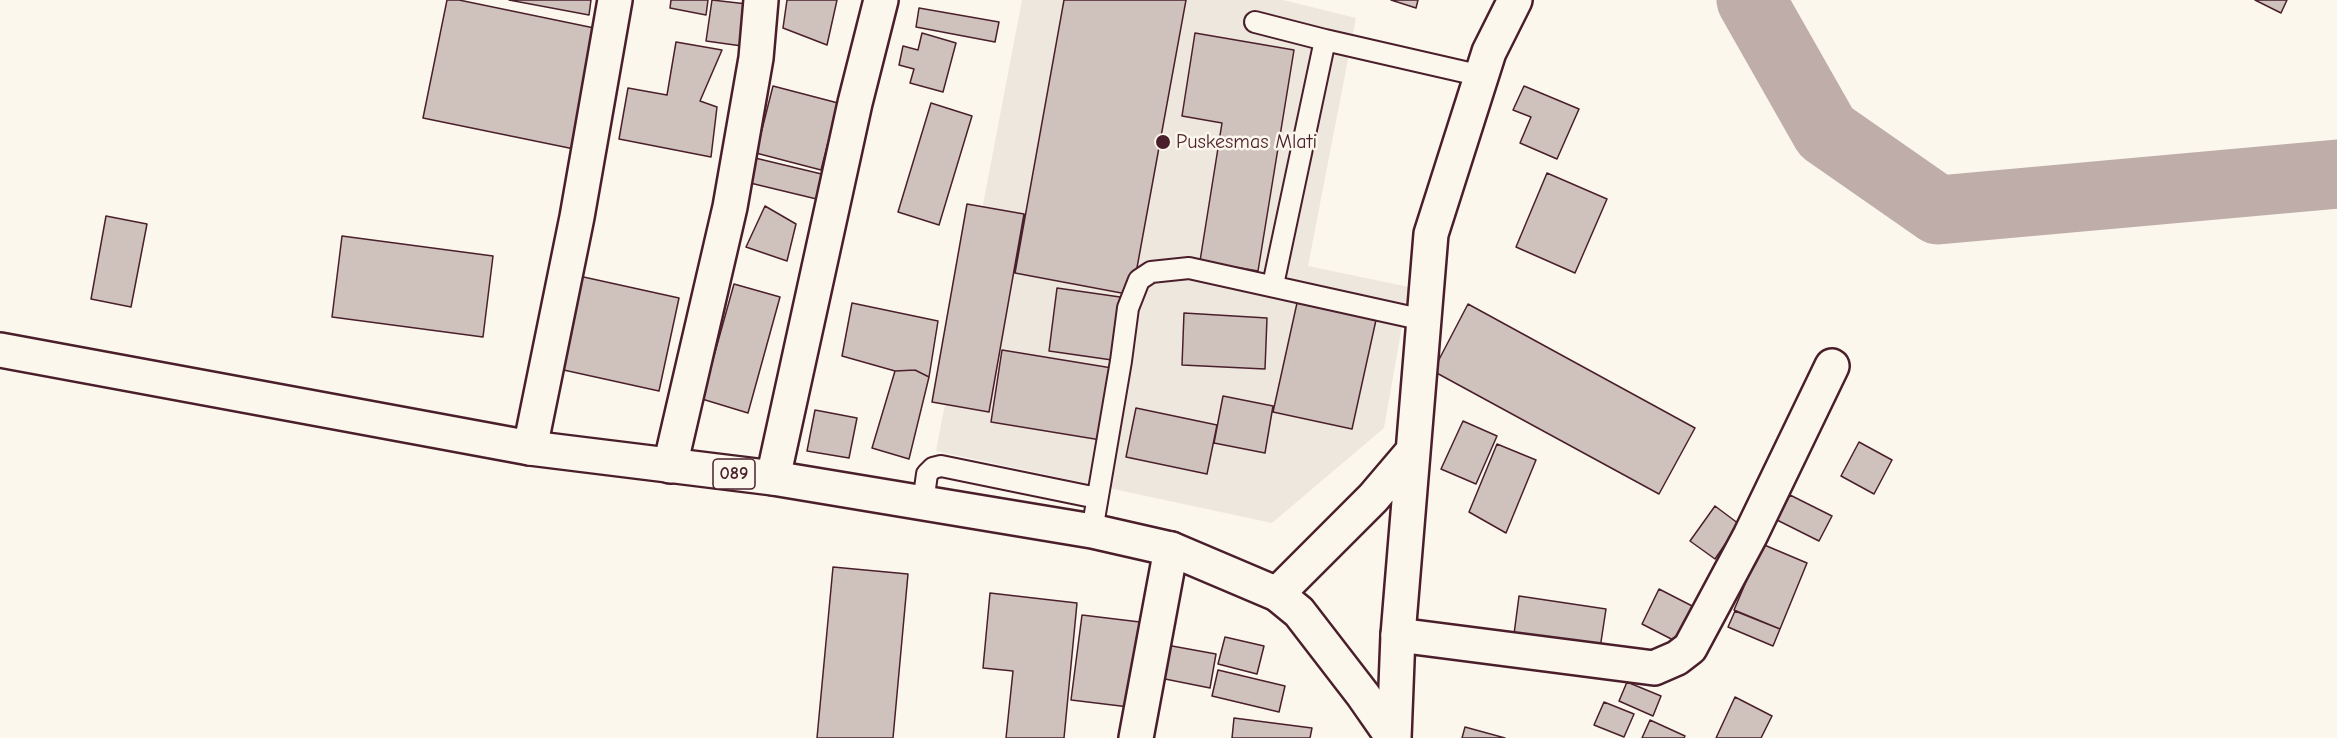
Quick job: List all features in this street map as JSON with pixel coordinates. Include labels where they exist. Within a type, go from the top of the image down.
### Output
[{"type":"main road","points":[[530,448],[577,217],[615,0]]},
{"type":"main road","points":[[670,466],[730,207],[756,58],[761,0]]},
{"type":"main road","points":[[773,478],[855,103],[881,0]]},
{"type":"main road","points":[[1393,738],[1398,634],[1431,234],[1489,52],[1515,0]]},
{"type":"main road","name":"089","points":[[0,350],[530,448],[773,478],[1092,531],[1171,549],[1277,594],[1305,620],[1363,694],[1393,738]]},
{"type":"main road","points":[[1398,634],[1654,668],[1677,658],[1690,648],[1750,536],[1832,366]]},
{"type":"main road","points":[[1277,594],[1373,498],[1413,451]]},
{"type":"main road","points":[[1136,738],[1171,549]]},
{"type":"lane","points":[[1255,22],[1482,76]]},
{"type":"lane","points":[[1273,285],[1325,40]]},
{"type":"lane","points":[[1092,531],[1128,308],[1139,280],[1151,272],[1189,268],[1424,320]]},
{"type":"lane","points":[[923,503],[927,474],[933,468],[941,466],[1097,498]]},
{"type":"shaded area","name":"Puskesmas Mlati","points":[[1022,0],[1283,0],[1356,18],[1308,266],[1409,287],[1384,428],[1272,523],[936,451]]},
{"type":"building","points":[[447,0],[459,0],[599,29],[574,149],[423,118]]},
{"type":"building","points":[[509,0],[591,0],[589,15]]},
{"type":"building","points":[[671,0],[708,0],[706,15],[670,8]]},
{"type":"building","points":[[712,0],[747,4],[742,46],[706,41]]},
{"type":"building","points":[[787,0],[837,0],[827,45],[783,28]]},
{"type":"building","points":[[1064,0],[1186,0],[1132,295],[1015,273]]},
{"type":"building","points":[[1391,0],[1418,0],[1416,8]]},
{"type":"building","points":[[2255,0],[2287,0],[2281,13]]},
{"type":"building","points":[[919,8],[999,22],[995,42],[916,27]]},
{"type":"building","points":[[922,33],[956,43],[943,92],[910,83],[914,69],[899,65],[903,46],[918,50]]},
{"type":"building","points":[[1195,33],[1294,50],[1258,271],[1200,261],[1222,123],[1182,116]]},
{"type":"building","points":[[676,42],[722,50],[700,101],[717,107],[711,157],[619,139],[628,88],[667,95]]},
{"type":"building","points":[[773,86],[838,103],[821,170],[756,153]]},
{"type":"building","points":[[1524,86],[1579,109],[1557,159],[1520,143],[1531,117],[1513,110]]},
{"type":"building","points":[[931,103],[972,116],[939,225],[898,212]]},
{"type":"building","points":[[751,157],[834,177],[829,202],[746,182]]},
{"type":"building","points":[[1547,173],[1607,199],[1575,273],[1516,247]]},
{"type":"building","points":[[967,204],[1024,214],[989,412],[932,402]]},
{"type":"building","points":[[765,206],[796,224],[787,261],[746,247]]},
{"type":"building","points":[[106,216],[147,224],[131,307],[91,299]]},
{"type":"building","points":[[342,236],[493,256],[483,337],[332,317]]},
{"type":"building","points":[[570,274],[679,298],[659,391],[550,367]]},
{"type":"building","points":[[734,284],[780,297],[748,413],[702,399]]},
{"type":"building","points":[[1057,288],[1120,297],[1112,360],[1049,351]]},
{"type":"building","points":[[852,303],[938,321],[929,377],[915,370],[895,371],[842,356]]},
{"type":"building","points":[[1297,303],[1376,320],[1352,429],[1273,412]]},
{"type":"building","points":[[1468,304],[1695,428],[1659,494],[1433,371]]},
{"type":"building","points":[[1184,313],[1267,318],[1265,369],[1182,365]]},
{"type":"building","points":[[1002,350],[1118,369],[1107,441],[991,422]]},
{"type":"building","points":[[915,370],[929,377],[909,459],[872,448],[895,371]]},
{"type":"building","points":[[1223,396],[1273,406],[1265,453],[1214,443]]},
{"type":"building","points":[[1136,408],[1217,425],[1207,474],[1126,457]]},
{"type":"building","points":[[815,410],[857,418],[849,458],[807,451]]},
{"type":"building","points":[[1463,421],[1497,436],[1476,484],[1441,469]]},
{"type":"building","points":[[1859,442],[1892,460],[1874,494],[1841,476]]},
{"type":"building","points":[[1497,444],[1536,460],[1506,533],[1469,512]]},
{"type":"building","points":[[1790,495],[1832,516],[1819,541],[1777,520]]},
{"type":"building","points":[[1715,506],[1739,524],[1715,559],[1690,541]]},
{"type":"building","points":[[1762,544],[1807,563],[1780,629],[1734,610]]},
{"type":"building","points":[[833,567],[908,574],[893,738],[817,738]]},
{"type":"building","points":[[1659,589],[1700,610],[1683,645],[1642,624]]},
{"type":"building","points":[[990,593],[1077,603],[1064,738],[1006,738],[1013,671],[983,668]]},
{"type":"building","points":[[1519,596],[1606,609],[1599,655],[1513,642]]},
{"type":"building","points":[[1735,611],[1780,629],[1773,646],[1728,627]]},
{"type":"building","points":[[1082,615],[1140,622],[1129,707],[1071,700]]},
{"type":"building","points":[[1225,637],[1264,646],[1257,674],[1218,664]]},
{"type":"building","points":[[1161,644],[1216,654],[1210,688],[1155,677]]},
{"type":"building","points":[[1218,670],[1285,686],[1279,712],[1212,696]]},
{"type":"building","points":[[1627,682],[1661,696],[1653,716],[1619,701]]},
{"type":"building","points":[[1735,697],[1772,716],[1761,738],[1716,738]]},
{"type":"building","points":[[1604,702],[1634,714],[1624,737],[1594,725]]},
{"type":"building","points":[[1234,718],[1312,728],[1310,738],[1232,738]]},
{"type":"building","points":[[1650,720],[1685,736],[1684,738],[1642,738]]},
{"type":"building","points":[[1465,727],[1505,738],[1462,738]]},
{"type":"waterway","points":[[1751,0],[1826,132],[1938,210],[2337,174]]},
{"type":"place","name":"Puskesmas Mlati","points":[[1163,142]]}]
